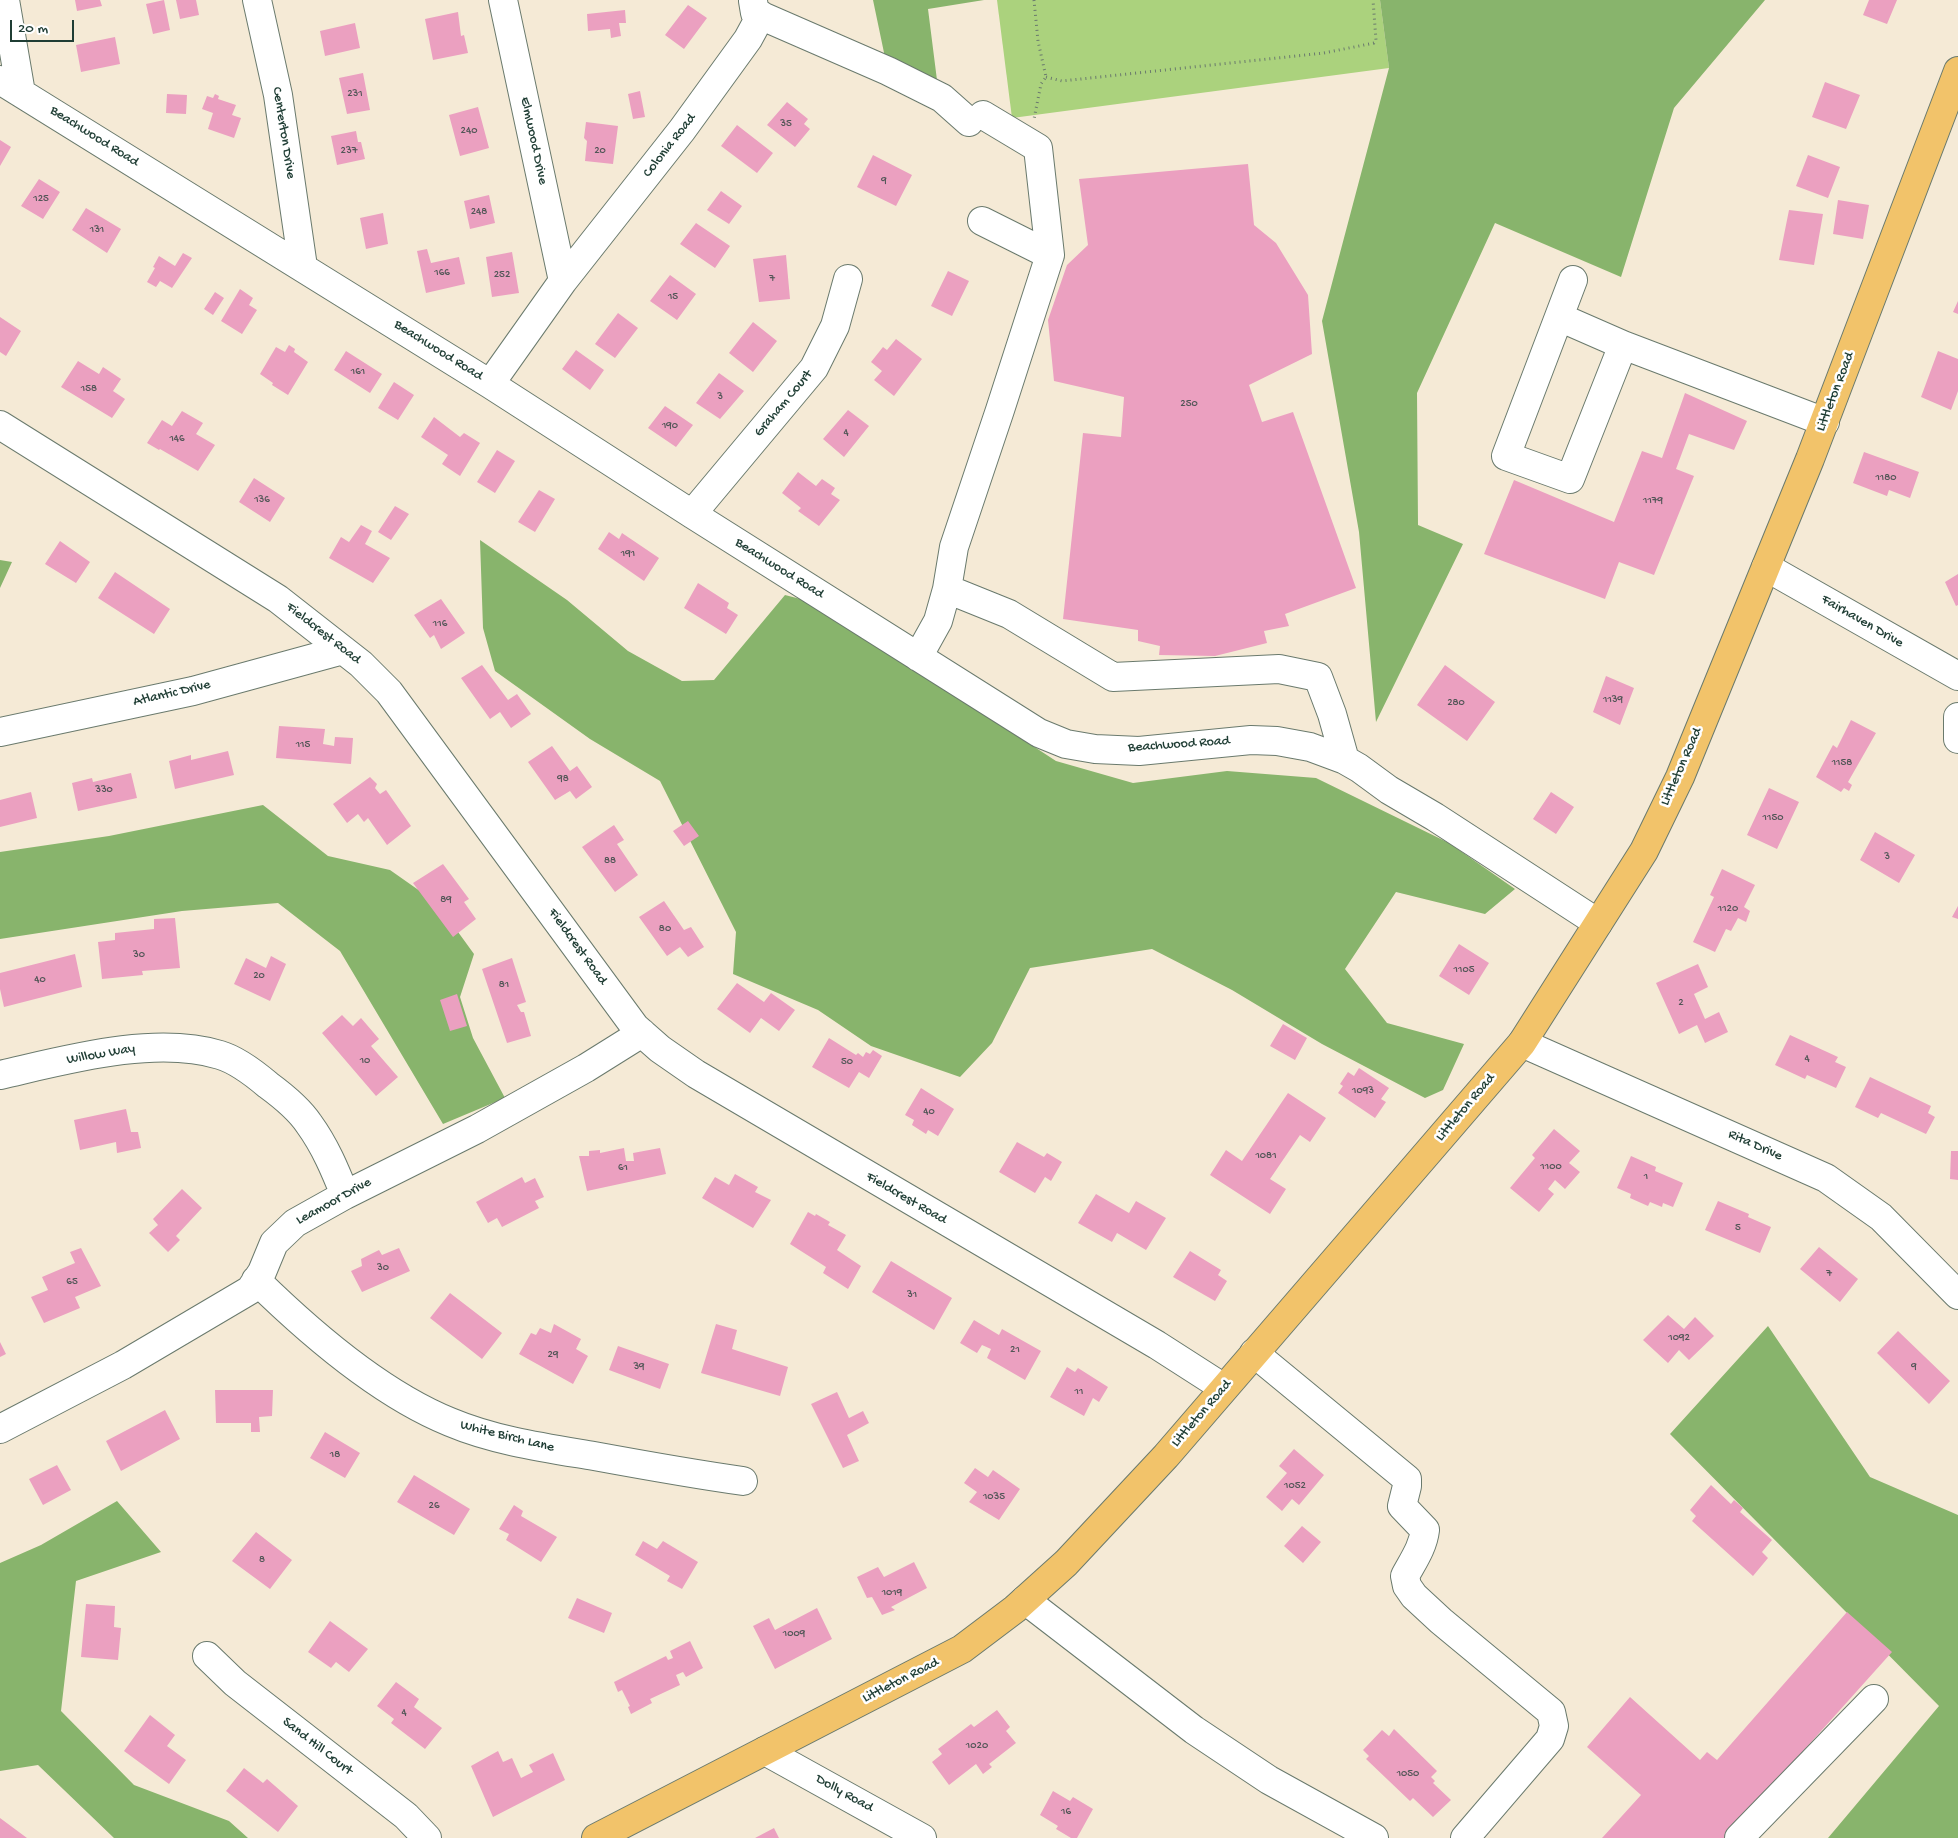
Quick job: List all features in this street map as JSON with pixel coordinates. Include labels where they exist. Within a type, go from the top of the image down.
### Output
[{"type":"main road","name":"Littleton Road","points":[[596,1838],[962,1649],[1025,1600],[1066,1563],[1166,1456],[1522,1043],[1644,852],[1680,777],[1825,422],[1957,79]]},
{"type":"street","points":[[5,0],[10,86]]},
{"type":"street","name":"Centerton Drive","points":[[257,0],[278,95],[303,267]]},
{"type":"street","name":"Elmwood Drive","points":[[503,0],[564,281]]},
{"type":"street","name":"Colonia Road","points":[[490,384],[564,281],[682,130],[748,39],[757,8],[942,98],[976,119],[1026,140]]},
{"type":"street","name":"Beachwood Road","points":[[10,86],[490,384],[1039,733],[1066,744],[1095,749],[1139,750],[1251,740],[1276,740],[1310,747],[1345,760],[1598,923]]},
{"type":"street","points":[[918,657],[938,622],[947,589],[954,547],[1050,255],[1038,148],[1026,140]]},
{"type":"street","points":[[982,221],[1050,255]]},
{"type":"street","name":"Graham Court","points":[[692,514],[814,368],[835,326],[848,279]]},
{"type":"street","points":[[1573,280],[1506,456],[1570,479],[1623,345]]},
{"type":"street","points":[[1559,317],[1623,345],[1825,422]]},
{"type":"street","name":"Fieldcrest Road","points":[[0,425],[278,599],[361,664],[389,692],[635,1027],[660,1049],[696,1074],[1157,1345],[1224,1388]]},
{"type":"street","name":"Fairhaven Drive","points":[[1766,568],[1958,676]]},
{"type":"street","points":[[947,589],[1009,614],[1113,677],[1278,669],[1318,678],[1332,714],[1345,760]]},
{"type":"street","name":"Atlantic Drive","points":[[0,732],[193,691],[343,650]]},
{"type":"street","points":[[1958,717],[1958,739]]},
{"type":"street","name":"Leamoor Drive","points":[[0,1429],[123,1365],[250,1290],[262,1272],[274,1243],[295,1223],[345,1195],[477,1129],[586,1068],[642,1033]]},
{"type":"street","name":"Rita Drive","points":[[1522,1043],[1826,1178],[1881,1217],[1958,1295]]},
{"type":"street","name":"Willow Way","points":[[0,1075],[130,1048],[183,1048],[221,1055],[254,1074],[281,1094],[309,1122],[328,1156],[345,1195]]},
{"type":"street","name":"White Birch Lane","points":[[256,1280],[298,1321],[369,1374],[410,1402],[451,1422],[489,1435],[548,1448],[743,1481]]},
{"type":"street","points":[[1254,1354],[1407,1479],[1402,1506],[1425,1530],[1424,1540],[1405,1576],[1407,1586],[1414,1596],[1441,1620],[1552,1712],[1554,1726],[1550,1738],[1465,1838]]},
{"type":"street","points":[[1025,1600],[1194,1730],[1269,1780],[1374,1838]]},
{"type":"street","name":"Sand Hill Court","points":[[207,1656],[235,1683],[406,1816],[427,1838]]},
{"type":"street","points":[[1739,1838],[1874,1699]]},
{"type":"street","name":"Dolly Road","points":[[765,1751],[922,1838]]},
{"type":"path","points":[[1026,140],[1034,121],[1042,84],[1046,77],[1038,41],[1034,0]]},
{"type":"path","points":[[1046,77],[1062,81],[1324,53],[1366,45],[1374,43],[1376,40],[1373,0]]},
{"type":"green space","points":[[873,0],[984,0],[928,9],[939,96],[887,67]]},
{"type":"green space","points":[[997,0],[1380,0],[1389,68],[1012,118]]},
{"type":"green space","points":[[1380,0],[1765,0],[1674,108],[1621,277],[1495,223],[1417,393],[1418,525],[1463,544],[1376,722],[1359,532],[1322,321],[1389,68]]},
{"type":"green space","points":[[480,540],[567,600],[628,651],[682,681],[714,680],[785,595],[812,602],[1056,761],[1133,783],[1227,771],[1316,778],[1449,843],[1515,889],[1485,914],[1396,892],[1345,969],[1387,1023],[1464,1044],[1443,1090],[1425,1098],[1322,1044],[1232,990],[1152,949],[1030,968],[992,1043],[960,1077],[871,1046],[818,1010],[733,974],[736,932],[660,781],[590,739],[495,671],[483,628]]},
{"type":"green space","points":[[0,560],[12,562],[0,588]]},
{"type":"green space","points":[[263,805],[328,856],[390,870],[437,903],[474,954],[460,997],[473,1038],[505,1098],[443,1124],[340,951],[278,903],[182,911],[0,939],[0,852],[109,836]]},
{"type":"green space","points":[[1768,1326],[1870,1477],[1958,1515],[1958,1838],[1828,1838],[1939,1706],[1670,1434]]},
{"type":"green space","points":[[117,1501],[161,1552],[76,1581],[61,1711],[134,1785],[229,1821],[248,1838],[114,1838],[38,1765],[0,1771],[0,1563],[41,1545]]},
{"type":"building","points":[[75,0],[100,0],[102,6],[77,11]]},
{"type":"building","points":[[164,0],[170,30],[153,34],[146,4]]},
{"type":"building","points":[[176,0],[196,0],[199,15],[180,19]]},
{"type":"building","points":[[1869,0],[1897,0],[1887,24],[1863,15]]},
{"type":"building","points":[[688,5],[707,18],[684,49],[665,35]]},
{"type":"building","points":[[625,10],[626,23],[619,23],[621,36],[611,38],[610,29],[588,31],[587,14]]},
{"type":"building","points":[[458,12],[461,36],[464,35],[468,53],[433,60],[425,19]]},
{"type":"building","points":[[355,23],[360,48],[325,56],[320,31]]},
{"type":"building","points":[[115,37],[120,64],[81,72],[76,45]]},
{"type":"building","points":[[363,73],[370,110],[347,114],[339,78]]},
{"type":"building","points":[[1825,82],[1860,95],[1846,129],[1812,117]]},
{"type":"building","points":[[640,91],[645,117],[633,119],[628,94]]},
{"type":"building","points":[[167,94],[187,95],[186,114],[166,113]]},
{"type":"building","points":[[215,94],[219,96],[218,99],[236,105],[232,115],[241,118],[234,138],[208,129],[213,113],[202,109],[207,96],[213,98]]},
{"type":"building","points":[[787,102],[808,119],[804,124],[810,129],[795,147],[767,125]]},
{"type":"building","points":[[478,107],[489,148],[460,156],[449,115]]},
{"type":"building","points":[[586,122],[618,126],[613,164],[585,161],[587,141],[584,138]]},
{"type":"building","points":[[737,125],[773,153],[757,173],[721,146]]},
{"type":"building","points":[[356,131],[365,159],[337,165],[331,136]]},
{"type":"building","points":[[0,140],[11,147],[0,166]]},
{"type":"building","points":[[873,155],[912,175],[896,206],[857,187]]},
{"type":"building","points":[[1808,155],[1840,167],[1828,198],[1796,186]]},
{"type":"building","points":[[1248,164],[1254,225],[1276,243],[1308,295],[1312,354],[1249,385],[1262,422],[1293,412],[1356,588],[1285,614],[1289,626],[1264,631],[1267,643],[1215,656],[1159,655],[1160,646],[1138,641],[1138,630],[1063,619],[1083,433],[1121,437],[1124,397],[1054,381],[1048,320],[1067,265],[1088,245],[1079,179]]},
{"type":"building","points":[[39,179],[60,192],[43,219],[21,206]]},
{"type":"building","points":[[721,191],[742,206],[729,224],[707,210]]},
{"type":"building","points":[[489,195],[495,223],[470,229],[464,201]]},
{"type":"building","points":[[1838,200],[1869,205],[1863,239],[1833,234]]},
{"type":"building","points":[[86,208],[121,229],[107,253],[72,230]]},
{"type":"building","points":[[1789,210],[1823,214],[1814,265],[1779,260]]},
{"type":"building","points":[[383,213],[388,244],[366,249],[360,218]]},
{"type":"building","points":[[696,223],[730,246],[715,268],[680,244]]},
{"type":"building","points":[[427,249],[431,263],[459,257],[465,284],[426,293],[417,251]]},
{"type":"building","points":[[512,252],[519,293],[492,297],[486,257]]},
{"type":"building","points":[[183,253],[192,258],[172,288],[160,281],[156,287],[147,282],[159,256],[175,266]]},
{"type":"building","points":[[786,255],[790,299],[759,302],[753,259]]},
{"type":"building","points":[[948,271],[969,281],[952,316],[931,306]]},
{"type":"building","points":[[670,275],[696,294],[677,320],[650,301]]},
{"type":"building","points":[[240,289],[253,298],[249,305],[257,310],[242,334],[221,321]]},
{"type":"building","points":[[215,292],[224,298],[213,315],[204,309]]},
{"type":"building","points":[[1958,301],[1958,314],[1953,312]]},
{"type":"building","points":[[618,313],[638,328],[615,358],[595,344]]},
{"type":"building","points":[[0,317],[21,331],[6,356],[0,352]]},
{"type":"building","points":[[753,322],[777,341],[753,372],[729,353]]},
{"type":"building","points":[[896,339],[922,359],[894,396],[874,380],[882,371],[871,362],[883,347],[887,350]]},
{"type":"building","points":[[289,345],[295,349],[294,352],[308,362],[288,395],[272,385],[273,383],[260,374],[276,347],[285,352]]},
{"type":"building","points":[[576,350],[604,370],[590,390],[562,369]]},
{"type":"building","points":[[346,351],[382,374],[370,393],[334,370]]},
{"type":"building","points":[[1938,351],[1958,359],[1958,391],[1951,410],[1921,397]]},
{"type":"building","points":[[78,361],[99,374],[103,367],[121,379],[113,391],[125,399],[112,418],[61,387]]},
{"type":"building","points":[[719,373],[744,391],[720,419],[696,403]]},
{"type":"building","points":[[394,382],[414,395],[398,420],[378,408]]},
{"type":"building","points":[[1685,393],[1747,421],[1734,450],[1689,434],[1676,469],[1694,476],[1654,575],[1619,562],[1605,599],[1484,554],[1514,480],[1614,522],[1642,451],[1662,458]]},
{"type":"building","points":[[665,406],[693,425],[676,447],[648,428]]},
{"type":"building","points":[[848,410],[869,426],[844,457],[823,439]]},
{"type":"building","points":[[182,411],[203,423],[196,434],[215,445],[198,471],[147,443],[162,420],[172,426]]},
{"type":"building","points":[[434,417],[460,437],[464,433],[480,443],[460,476],[442,464],[448,455],[421,437]]},
{"type":"building","points":[[497,450],[515,461],[495,493],[477,482]]},
{"type":"building","points":[[1864,452],[1919,472],[1910,498],[1889,490],[1887,496],[1853,483]]},
{"type":"building","points":[[798,472],[816,486],[822,479],[835,488],[831,494],[840,500],[819,526],[798,511],[801,508],[782,493]]},
{"type":"building","points":[[254,478],[285,498],[270,522],[239,502]]},
{"type":"building","points":[[539,490],[555,499],[535,532],[518,522]]},
{"type":"building","points":[[395,506],[409,514],[391,540],[378,532]]},
{"type":"building","points":[[361,525],[372,531],[365,544],[390,558],[373,583],[329,558],[341,537],[349,542]]},
{"type":"building","points":[[609,532],[619,539],[622,533],[659,558],[644,581],[598,549]]},
{"type":"building","points":[[60,541],[90,562],[76,583],[45,564]]},
{"type":"building","points":[[115,572],[170,609],[154,634],[98,598]]},
{"type":"building","points":[[1958,574],[1958,605],[1956,606],[1945,582]]},
{"type":"building","points":[[698,583],[729,603],[727,608],[738,615],[726,634],[684,608]]},
{"type":"building","points":[[441,599],[465,633],[441,649],[434,635],[430,638],[414,615]]},
{"type":"building","points":[[482,665],[508,700],[517,694],[531,714],[511,728],[500,712],[490,719],[461,678]]},
{"type":"building","points":[[1445,665],[1495,702],[1467,741],[1417,705]]},
{"type":"building","points":[[1606,676],[1634,688],[1620,725],[1593,712]]},
{"type":"building","points":[[1851,720],[1876,733],[1848,782],[1852,785],[1849,791],[1844,788],[1841,792],[1816,777],[1833,745],[1837,748]]},
{"type":"building","points":[[279,726],[325,729],[323,744],[334,746],[335,737],[353,738],[351,764],[276,758]]},
{"type":"building","points":[[552,746],[570,771],[577,766],[592,787],[576,799],[570,791],[555,800],[528,762]]},
{"type":"building","points":[[228,751],[234,775],[175,789],[169,761],[191,755],[191,760]]},
{"type":"building","points":[[131,773],[137,798],[78,811],[72,783],[92,778],[93,782]]},
{"type":"building","points":[[370,777],[377,784],[375,788],[380,794],[386,790],[411,826],[387,845],[368,818],[364,822],[358,814],[347,823],[333,804]]},
{"type":"building","points":[[1769,788],[1799,802],[1777,849],[1747,835]]},
{"type":"building","points":[[31,792],[37,818],[0,827],[0,800]]},
{"type":"building","points":[[1551,792],[1574,807],[1556,834],[1533,819]]},
{"type":"building","points":[[688,821],[699,836],[684,846],[673,831]]},
{"type":"building","points":[[614,825],[624,840],[617,844],[638,875],[615,892],[582,847]]},
{"type":"building","points":[[1875,832],[1915,855],[1899,883],[1860,860]]},
{"type":"building","points":[[443,864],[469,899],[464,902],[476,919],[453,937],[413,883]]},
{"type":"building","points":[[1722,869],[1755,885],[1744,907],[1750,911],[1746,922],[1738,918],[1731,931],[1726,929],[1715,952],[1693,942],[1714,897],[1710,895]]},
{"type":"building","points":[[664,901],[684,930],[691,927],[704,947],[688,957],[680,947],[667,956],[639,917]]},
{"type":"building","points":[[1958,906],[1958,919],[1952,917]]},
{"type":"building","points":[[175,918],[180,968],[142,971],[143,975],[102,979],[98,942],[115,940],[115,933],[154,929],[154,919]]},
{"type":"building","points":[[1459,944],[1489,963],[1469,995],[1439,976]]},
{"type":"building","points":[[75,954],[82,987],[4,1007],[0,989],[0,973]]},
{"type":"building","points":[[271,956],[286,964],[270,1001],[234,984],[246,958],[266,968]]},
{"type":"building","points":[[512,958],[526,1002],[517,1005],[521,1012],[524,1012],[531,1036],[507,1043],[482,969]]},
{"type":"building","points":[[1698,964],[1708,987],[1694,994],[1705,1019],[1719,1012],[1728,1032],[1705,1043],[1697,1025],[1679,1034],[1656,983]]},
{"type":"building","points":[[737,983],[764,1002],[771,993],[795,1010],[779,1031],[761,1018],[750,1033],[717,1009]]},
{"type":"building","points":[[457,994],[467,1026],[450,1031],[440,1000]]},
{"type":"building","points":[[342,1015],[353,1026],[361,1018],[379,1039],[371,1046],[398,1077],[376,1096],[322,1033]]},
{"type":"building","points":[[1283,1024],[1307,1038],[1295,1060],[1270,1046]]},
{"type":"building","points":[[1790,1035],[1838,1057],[1835,1062],[1846,1067],[1836,1088],[1807,1075],[1805,1079],[1775,1065]]},
{"type":"building","points":[[829,1038],[856,1055],[858,1053],[863,1057],[866,1052],[870,1054],[873,1050],[882,1056],[869,1078],[859,1072],[849,1088],[812,1067]]},
{"type":"building","points":[[1359,1068],[1389,1088],[1381,1099],[1386,1102],[1375,1118],[1338,1093],[1343,1086],[1340,1084],[1348,1072],[1354,1076]]},
{"type":"building","points":[[1870,1077],[1931,1106],[1928,1113],[1935,1117],[1926,1134],[1881,1113],[1878,1118],[1855,1107]]},
{"type":"building","points":[[921,1088],[954,1109],[938,1136],[928,1130],[926,1134],[912,1125],[914,1120],[905,1115]]},
{"type":"building","points":[[1288,1093],[1326,1118],[1310,1142],[1300,1135],[1270,1179],[1286,1189],[1270,1214],[1210,1175],[1226,1150],[1242,1161]]},
{"type":"building","points":[[126,1109],[131,1132],[138,1132],[141,1148],[117,1153],[116,1142],[80,1150],[74,1120]]},
{"type":"building","points":[[1554,1129],[1580,1151],[1569,1163],[1580,1172],[1565,1189],[1555,1180],[1548,1189],[1554,1194],[1539,1212],[1510,1188],[1535,1158],[1532,1155]]},
{"type":"building","points":[[1017,1142],[1044,1157],[1047,1153],[1062,1162],[1051,1181],[1045,1177],[1035,1193],[999,1172]]},
{"type":"building","points":[[624,1148],[626,1161],[634,1161],[633,1153],[660,1148],[666,1174],[587,1191],[579,1156],[589,1156],[589,1151],[600,1150],[600,1153]]},
{"type":"building","points":[[1951,1151],[1958,1151],[1958,1180],[1950,1179]]},
{"type":"building","points":[[1631,1156],[1656,1167],[1655,1171],[1683,1183],[1673,1207],[1663,1203],[1662,1207],[1650,1202],[1648,1206],[1630,1198],[1631,1194],[1617,1188]]},
{"type":"building","points":[[735,1174],[758,1187],[755,1192],[771,1200],[753,1228],[702,1198],[715,1177],[729,1185]]},
{"type":"building","points":[[522,1177],[525,1183],[535,1178],[544,1197],[535,1201],[539,1208],[502,1227],[497,1218],[488,1223],[476,1202]]},
{"type":"building","points":[[182,1189],[202,1208],[176,1236],[180,1240],[168,1252],[149,1233],[158,1225],[153,1219]]},
{"type":"building","points":[[1096,1194],[1129,1213],[1136,1201],[1166,1218],[1146,1250],[1117,1233],[1112,1242],[1078,1223]]},
{"type":"building","points":[[1718,1201],[1749,1214],[1748,1217],[1771,1227],[1760,1253],[1705,1230]]},
{"type":"building","points":[[808,1212],[830,1222],[828,1225],[846,1235],[837,1250],[861,1266],[848,1289],[823,1273],[826,1267],[790,1244]]},
{"type":"building","points":[[1819,1247],[1858,1279],[1840,1302],[1800,1269]]},
{"type":"building","points":[[81,1248],[101,1286],[75,1297],[80,1308],[44,1323],[31,1297],[48,1290],[42,1277],[75,1263],[70,1252]]},
{"type":"building","points":[[399,1248],[410,1271],[362,1292],[351,1271],[362,1266],[361,1259],[379,1250],[382,1255]]},
{"type":"building","points":[[1190,1251],[1221,1270],[1218,1275],[1227,1281],[1215,1301],[1173,1277]]},
{"type":"building","points":[[891,1261],[952,1298],[934,1330],[872,1292]]},
{"type":"building","points":[[450,1293],[502,1333],[482,1359],[430,1318]]},
{"type":"building","points":[[1668,1315],[1684,1329],[1695,1317],[1714,1336],[1689,1360],[1679,1350],[1668,1363],[1643,1340]]},
{"type":"building","points":[[974,1320],[999,1335],[1002,1329],[1041,1351],[1025,1380],[987,1358],[991,1349],[982,1345],[977,1353],[960,1343]]},
{"type":"building","points":[[554,1324],[581,1339],[576,1349],[588,1356],[573,1384],[519,1354],[531,1333],[536,1335],[540,1328],[551,1333]]},
{"type":"building","points":[[716,1324],[737,1330],[732,1349],[788,1367],[780,1396],[701,1373]]},
{"type":"building","points":[[1898,1331],[1950,1381],[1929,1404],[1877,1353]]},
{"type":"building","points":[[0,1342],[6,1354],[0,1357]]},
{"type":"building","points":[[618,1346],[669,1364],[660,1389],[609,1370]]},
{"type":"building","points":[[1067,1367],[1075,1372],[1078,1368],[1108,1387],[1099,1402],[1093,1398],[1084,1416],[1050,1397]]},
{"type":"building","points":[[215,1390],[273,1390],[272,1416],[259,1417],[260,1432],[251,1432],[251,1423],[216,1423]]},
{"type":"building","points":[[837,1392],[849,1418],[863,1411],[869,1423],[847,1435],[859,1461],[843,1468],[811,1404]]},
{"type":"building","points":[[165,1410],[180,1439],[121,1471],[106,1441]]},
{"type":"building","points":[[325,1432],[360,1453],[345,1478],[310,1458]]},
{"type":"building","points":[[1294,1449],[1324,1475],[1299,1505],[1292,1499],[1282,1511],[1266,1497],[1287,1473],[1279,1466]]},
{"type":"building","points":[[57,1465],[71,1490],[43,1505],[29,1479]]},
{"type":"building","points":[[975,1468],[988,1477],[993,1470],[1020,1489],[999,1520],[969,1502],[977,1492],[964,1483]]},
{"type":"building","points":[[414,1475],[470,1509],[454,1535],[397,1502]]},
{"type":"building","points":[[1711,1485],[1731,1504],[1734,1500],[1743,1508],[1740,1512],[1772,1540],[1762,1552],[1768,1558],[1753,1576],[1692,1521],[1696,1516],[1690,1510]]},
{"type":"building","points":[[514,1505],[523,1511],[521,1516],[557,1537],[541,1562],[506,1540],[509,1534],[499,1529]]},
{"type":"building","points":[[1302,1526],[1321,1542],[1303,1563],[1284,1546]]},
{"type":"building","points":[[256,1532],[292,1560],[270,1589],[232,1561]]},
{"type":"building","points":[[643,1541],[657,1549],[663,1541],[698,1562],[682,1589],[667,1581],[670,1576],[635,1555]]},
{"type":"building","points":[[914,1562],[927,1588],[891,1607],[895,1610],[882,1615],[872,1597],[867,1598],[857,1577],[878,1567],[884,1577]]},
{"type":"building","points":[[577,1598],[612,1613],[604,1633],[568,1618]]},
{"type":"building","points":[[86,1604],[115,1606],[114,1627],[121,1628],[118,1660],[81,1657]]},
{"type":"building","points":[[817,1608],[832,1639],[775,1669],[753,1626],[769,1618],[775,1630]]},
{"type":"building","points":[[1847,1612],[1892,1652],[1725,1838],[1602,1838],[1641,1795],[1587,1747],[1630,1697],[1700,1760],[1707,1752],[1717,1760]]},
{"type":"building","points":[[330,1621],[368,1649],[349,1672],[336,1662],[331,1668],[308,1652]]},
{"type":"building","points":[[690,1641],[703,1668],[686,1677],[683,1672],[676,1675],[680,1685],[650,1699],[652,1703],[631,1714],[628,1707],[630,1706],[622,1690],[618,1692],[614,1682],[666,1656],[668,1660],[673,1658],[670,1651]]},
{"type":"building","points":[[396,1682],[419,1699],[414,1707],[442,1728],[425,1749],[391,1723],[394,1719],[377,1706]]},
{"type":"building","points":[[997,1710],[1010,1727],[1006,1731],[1016,1743],[989,1764],[992,1767],[983,1774],[976,1764],[949,1785],[932,1762],[942,1754],[938,1749],[971,1724],[974,1727]]},
{"type":"building","points":[[150,1715],[175,1735],[167,1746],[186,1760],[169,1784],[124,1751]]},
{"type":"building","points":[[1394,1729],[1437,1771],[1431,1777],[1435,1781],[1433,1783],[1451,1800],[1433,1817],[1413,1798],[1410,1801],[1366,1759],[1369,1756],[1363,1750],[1382,1730],[1389,1736]]},
{"type":"building","points":[[498,1751],[503,1762],[512,1758],[521,1778],[533,1772],[529,1765],[553,1753],[565,1780],[493,1817],[471,1766]]},
{"type":"building","points":[[244,1768],[263,1783],[267,1779],[298,1806],[278,1832],[226,1791]]},
{"type":"building","points":[[1053,1791],[1070,1801],[1073,1797],[1093,1809],[1077,1838],[1071,1838],[1056,1829],[1058,1826],[1040,1815]]},
{"type":"building","points":[[0,1818],[27,1838],[0,1838]]},
{"type":"building","points":[[774,1828],[779,1838],[755,1838]]}]
